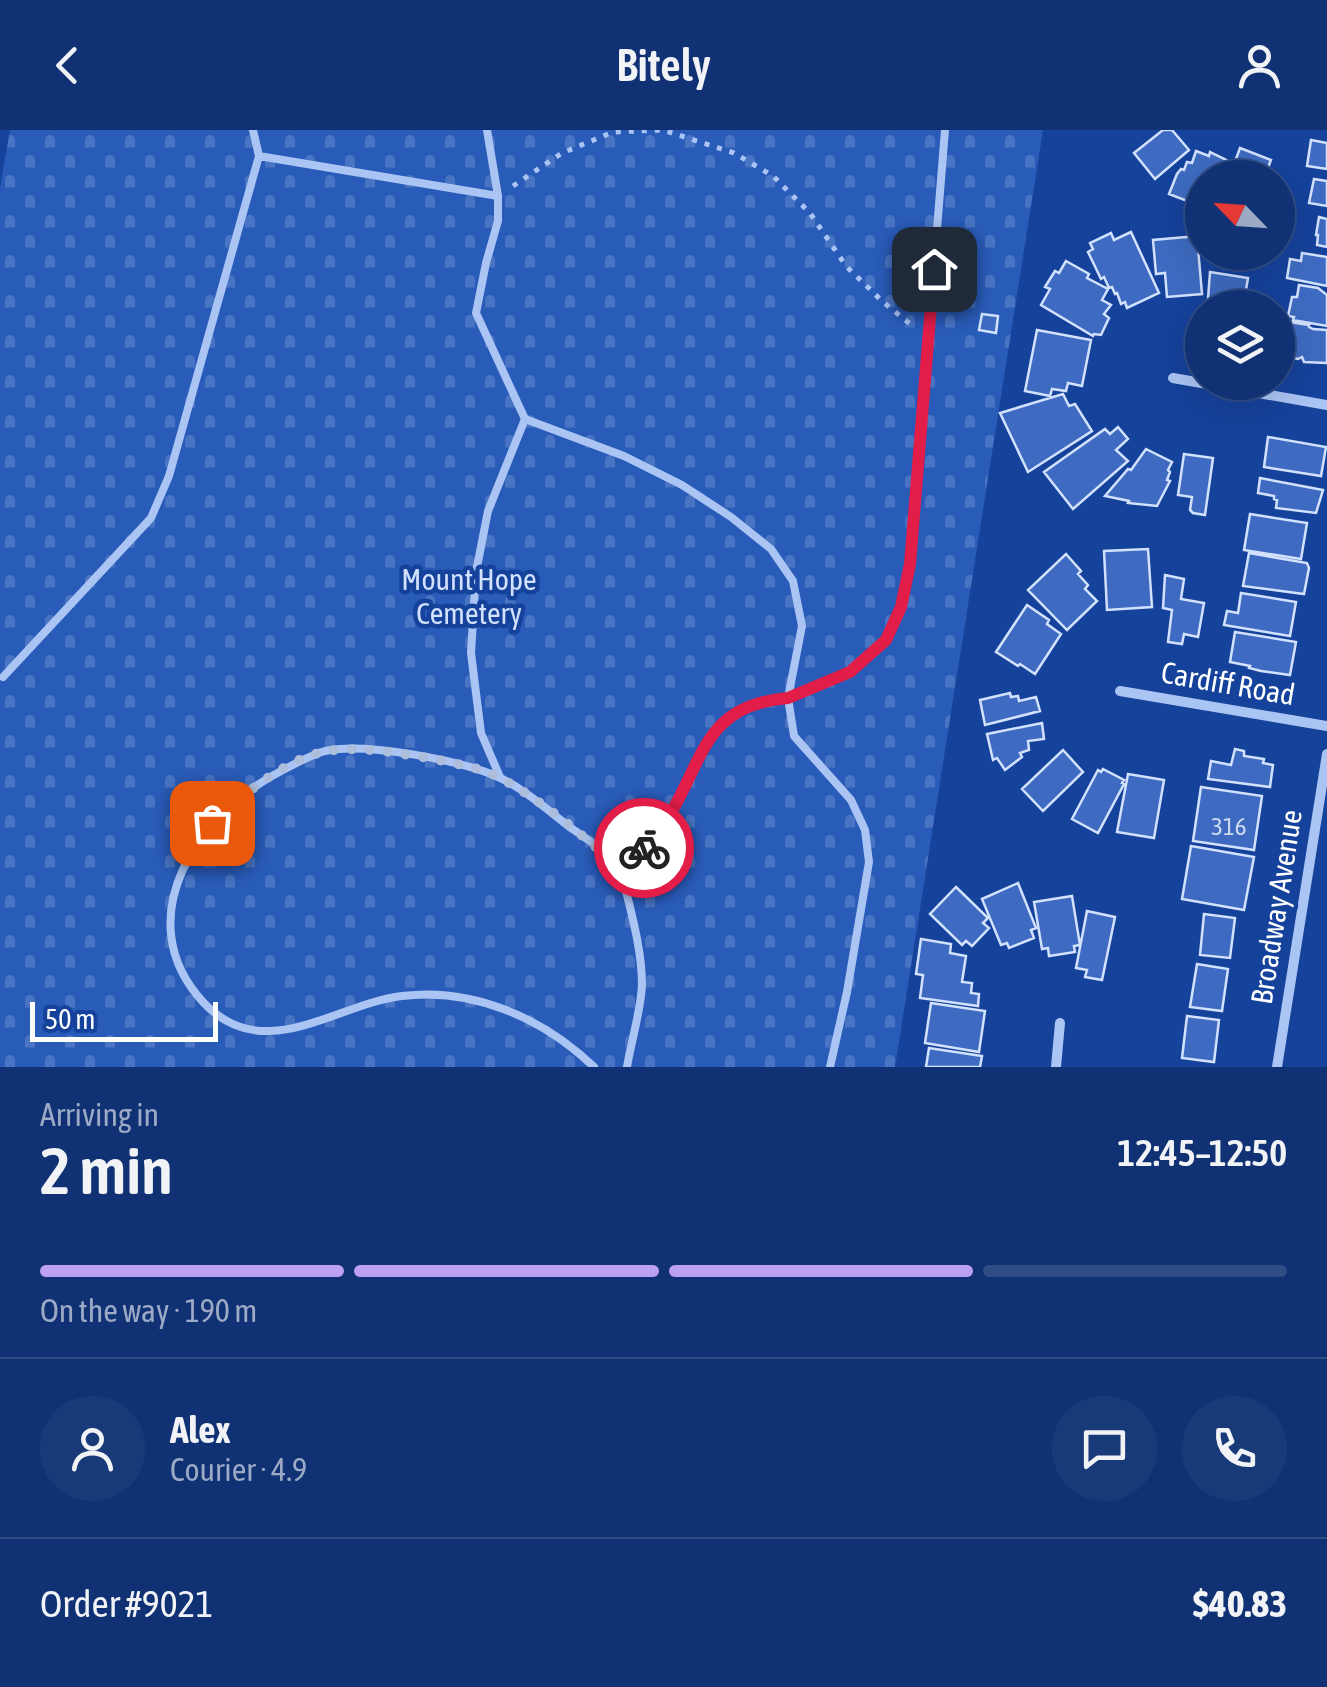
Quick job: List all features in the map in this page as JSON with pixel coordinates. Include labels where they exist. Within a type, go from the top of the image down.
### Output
[{"type":"street","points":[[1173,378],[1327,405]]},
{"type":"street","name":"Cardiff Road","points":[[1120,691],[1327,726]]},
{"type":"street","name":"Broadway Avenue","points":[[1277,1067],[1327,754]]},
{"type":"street","points":[[1056,1067],[1060,1023]]},
{"type":"lane","points":[[3,677],[151,518],[169,476],[259,156],[253,130]]},
{"type":"lane","points":[[487,130],[498,196],[498,221],[476,314],[526,419],[624,456],[682,485],[775,552],[793,581],[802,626],[788,698],[794,736],[851,800],[865,830],[869,862],[830,1067]]},
{"type":"lane","points":[[619,867],[644,848],[663,826],[711,734],[726,720],[850,672],[886,640],[901,607],[910,564],[946,130]]},
{"type":"lane","points":[[259,156],[498,196]]},
{"type":"lane","points":[[500,777],[482,733],[470,652],[475,588],[488,510],[526,419]]},
{"type":"lane","points":[[594,1067],[573,1047],[518,1014],[456,995],[385,999],[304,1027],[254,1031],[237,1026],[206,1006],[183,975],[174,952],[170,929],[182,866],[212,823],[239,798],[268,777],[326,751],[393,752],[500,777],[619,867],[634,924],[642,985],[627,1067]]},
{"type":"path","points":[[498,196],[562,153],[612,132],[662,130],[734,153],[773,176],[810,212],[846,266],[882,302],[929,339]]},
{"type":"green space","name":"Mount Hope Cemetery","points":[[10,130],[1043,130],[895,1067],[0,1067],[0,188]]},
{"type":"building","points":[[1163,130],[1172,130],[1189,150],[1155,179],[1134,153]]},
{"type":"building","points":[[1311,140],[1327,143],[1327,169],[1307,166]]},
{"type":"building","points":[[1240,148],[1271,160],[1236,160]]},
{"type":"building","points":[[1196,151],[1227,160],[1193,160]]},
{"type":"building","points":[[1184,170],[1185,200],[1169,194],[1177,174]]},
{"type":"building","points":[[1314,179],[1327,181],[1327,206],[1309,203]]},
{"type":"building","points":[[1319,217],[1327,219],[1327,247],[1317,245]]},
{"type":"building","points":[[1131,232],[1159,293],[1127,308],[1104,277],[1101,279],[1088,252],[1093,249],[1090,243],[1111,233],[1114,240]]},
{"type":"building","points":[[1185,237],[1185,270],[1200,270],[1202,290],[1185,290],[1185,295],[1167,297],[1165,273],[1156,274],[1153,240]]},
{"type":"building","points":[[1302,253],[1327,257],[1327,286],[1287,278],[1288,270],[1295,270],[1295,260],[1301,261]]},
{"type":"building","points":[[1066,261],[1108,289],[1102,300],[1111,305],[1104,314],[1109,318],[1101,335],[1093,336],[1041,305],[1050,289],[1045,287]]},
{"type":"building","points":[[1210,272],[1248,278],[1246,290],[1209,290]]},
{"type":"building","points":[[1299,285],[1318,288],[1327,295],[1327,326],[1295,320]]},
{"type":"building","points":[[982,314],[998,316],[996,333],[979,330]]},
{"type":"building","points":[[1295,323],[1327,330],[1327,363],[1298,359]]},
{"type":"building","points":[[1037,330],[1091,340],[1082,386],[1068,383],[1066,391],[1052,389],[1050,396],[1025,391]]},
{"type":"building","points":[[1063,394],[1069,406],[1075,404],[1092,431],[1028,472],[1000,413]]},
{"type":"building","points":[[1118,427],[1128,439],[1116,450],[1128,461],[1073,509],[1044,472],[1105,429],[1110,434]]},
{"type":"building","points":[[1268,437],[1326,447],[1321,476],[1264,467]]},
{"type":"building","points":[[1146,449],[1172,462],[1168,470],[1170,481],[1157,506],[1105,496],[1131,470]]},
{"type":"building","points":[[1184,454],[1213,458],[1205,515],[1190,510],[1192,497],[1178,495]]},
{"type":"building","points":[[1260,478],[1323,490],[1316,513],[1276,508],[1274,496],[1258,493]]},
{"type":"building","points":[[1250,514],[1307,523],[1301,559],[1244,550]]},
{"type":"building","points":[[1148,549],[1152,607],[1107,610],[1104,551]]},
{"type":"building","points":[[1249,553],[1307,563],[1304,594],[1243,586]]},
{"type":"building","points":[[1066,554],[1081,571],[1078,574],[1088,585],[1085,589],[1097,601],[1067,630],[1028,590]]},
{"type":"building","points":[[1165,575],[1184,579],[1181,599],[1204,603],[1198,637],[1184,634],[1182,644],[1168,642],[1172,610],[1163,608]]},
{"type":"building","points":[[1241,593],[1296,602],[1290,636],[1224,625],[1227,611],[1238,613]]},
{"type":"building","points":[[1027,605],[1061,634],[1035,674],[996,652]]},
{"type":"building","points":[[1235,632],[1296,642],[1290,675],[1230,662]]},
{"type":"building","points":[[1010,693],[1011,697],[1018,696],[1019,701],[1036,697],[1040,711],[985,725],[980,700]]},
{"type":"building","points":[[1042,723],[1044,739],[1028,741],[1029,750],[1020,753],[1022,757],[1005,770],[997,758],[993,760],[987,734]]},
{"type":"building","points":[[1235,749],[1273,765],[1270,787],[1208,779],[1211,761],[1231,765]]},
{"type":"building","points":[[1063,750],[1083,772],[1043,811],[1022,789]]},
{"type":"building","points":[[1098,770],[1124,780],[1124,784],[1098,833],[1072,819]]},
{"type":"building","points":[[1128,774],[1164,780],[1154,838],[1117,832]]},
{"type":"building","points":[[1201,787],[1262,796],[1254,850],[1193,841]]},
{"type":"building","points":[[1191,846],[1254,857],[1244,910],[1182,899]]},
{"type":"building","points":[[1018,883],[1036,928],[1031,930],[1034,938],[1009,948],[1007,943],[1001,945],[982,899]]},
{"type":"building","points":[[956,887],[988,918],[983,923],[989,928],[972,946],[966,941],[962,945],[930,914]]},
{"type":"building","points":[[1072,896],[1080,945],[1074,946],[1075,952],[1049,956],[1048,948],[1042,949],[1034,902]]},
{"type":"building","points":[[1087,911],[1115,917],[1102,980],[1085,977],[1087,970],[1076,968]]},
{"type":"building","points":[[1204,914],[1235,918],[1230,958],[1200,955]]},
{"type":"building","points":[[921,939],[951,944],[950,953],[966,956],[962,982],[972,983],[971,993],[979,994],[978,1006],[920,998],[923,975],[916,974]]},
{"type":"building","points":[[1197,964],[1228,969],[1222,1011],[1190,1007]]},
{"type":"building","points":[[931,1003],[985,1011],[979,1052],[925,1043]]},
{"type":"building","points":[[1187,1016],[1219,1020],[1214,1062],[1182,1058]]},
{"type":"building","points":[[929,1048],[982,1056],[980,1067],[926,1067]]},
{"type":"way so far","points":[[212,823],[268,777],[297,763],[326,751],[371,750],[445,762],[500,777],[619,867],[644,848]]},
{"type":"route","points":[[644,848],[675,807],[711,734],[726,720],[850,672],[886,640],[901,607],[910,564],[934,269]]}]
